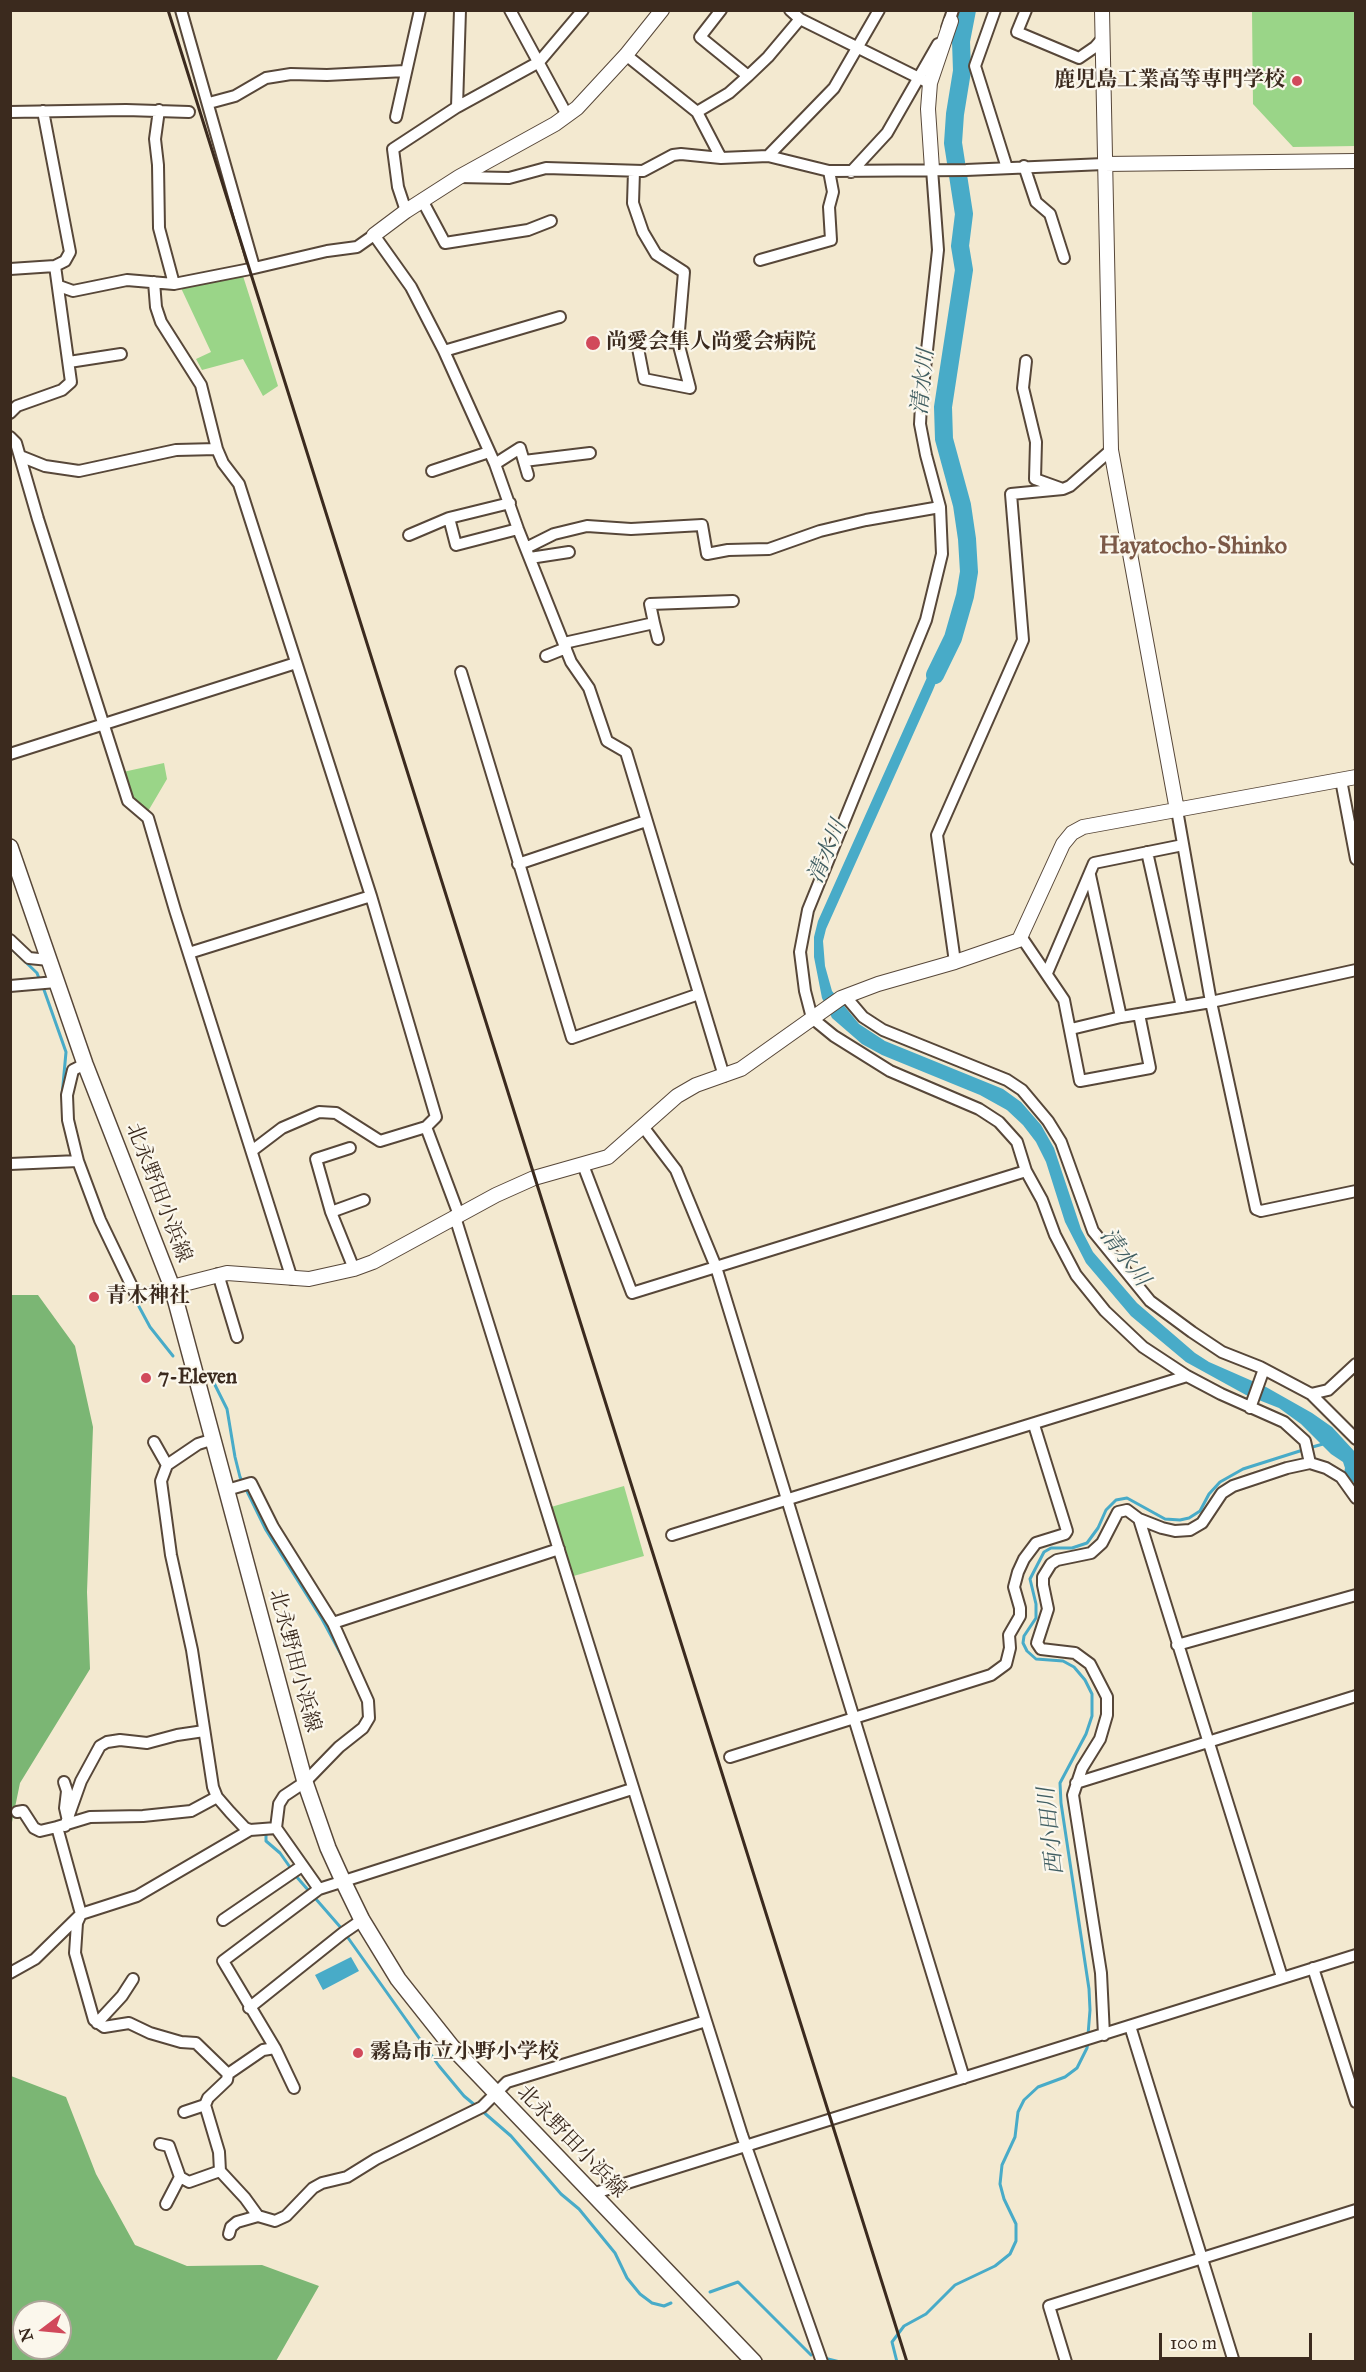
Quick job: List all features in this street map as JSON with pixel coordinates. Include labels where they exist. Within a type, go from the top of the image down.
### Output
[{"type":"main road","name":"北永野田小浜線","points":[[10,847],[49,960],[52,982],[172,1287],[214,1439],[232,1489],[305,1782],[328,1848],[343,1881],[352,1927],[398,1979],[452,2047],[754,2361]]},
{"type":"street","points":[[181,10],[254,267]]},
{"type":"street","points":[[396,117],[420,10]]},
{"type":"street","points":[[457,107],[460,10]]},
{"type":"street","points":[[510,10],[567,115]]},
{"type":"street","points":[[58,286],[73,291],[127,280],[174,284],[327,251],[357,247],[422,200],[567,115],[586,100],[662,10]]},
{"type":"street","points":[[722,10],[700,37],[748,76]]},
{"type":"street","points":[[790,10],[800,19],[925,81]]},
{"type":"street","points":[[768,156],[834,88],[879,10]]},
{"type":"street","points":[[995,10],[975,66],[1007,168]]},
{"type":"street","points":[[1026,10],[1017,32],[1079,58],[1102,39]]},
{"type":"street","points":[[1102,10],[1111,450],[1211,1002],[1256,1209],[1261,1210],[1356,1191]]},
{"type":"street","points":[[405,211],[398,187],[393,149],[457,107],[539,62],[579,12]]},
{"type":"street","points":[[851,172],[887,133],[925,81],[952,16]]},
{"type":"street","points":[[697,112],[729,93],[748,76],[768,57],[800,19]]},
{"type":"street","points":[[626,55],[697,112],[721,158]]},
{"type":"street","points":[[209,103],[235,96],[266,78],[291,74],[327,75],[405,71]]},
{"type":"street","points":[[925,81],[938,250],[920,424],[940,507],[942,554],[926,620],[808,910],[800,952],[815,1016],[834,1036],[890,1071],[969,1104],[999,1122],[1017,1142],[1026,1171],[1042,1200],[1055,1235],[1076,1275],[1105,1311],[1143,1347],[1187,1377],[1284,1422],[1305,1441],[1311,1463]]},
{"type":"street","points":[[159,110],[155,139],[158,165],[159,228],[174,284]]},
{"type":"street","points":[[10,112],[159,110],[189,112]]},
{"type":"street","points":[[10,269],[55,266],[65,261],[70,252],[43,111]]},
{"type":"street","points":[[459,177],[508,178],[546,168],[643,171],[677,154],[721,158],[768,156],[828,171],[851,172],[1104,164],[1356,161]]},
{"type":"street","points":[[1024,166],[1036,202],[1050,214],[1064,258]]},
{"type":"street","points":[[634,171],[632,198],[643,232],[656,254],[684,272],[678,342],[690,388],[644,379],[637,343],[678,342]]},
{"type":"street","points":[[760,260],[831,240],[829,207],[833,192],[828,171]]},
{"type":"street","points":[[422,200],[445,243],[528,230],[551,221]]},
{"type":"street","points":[[374,235],[411,288],[444,351],[495,464],[518,529],[571,662],[589,688],[607,741],[626,753],[724,1076]]},
{"type":"street","points":[[10,413],[17,406],[62,390],[70,382],[55,266]]},
{"type":"street","points":[[154,282],[156,308],[160,322],[201,385],[217,449],[223,463],[239,484],[370,896],[436,1117],[426,1127],[380,1141],[336,1113],[320,1112],[282,1128],[253,1150]]},
{"type":"street","points":[[444,351],[560,316]]},
{"type":"street","points":[[69,362],[121,354]]},
{"type":"street","points":[[1026,361],[1023,388],[1036,442],[1035,479],[1063,489]]},
{"type":"street","points":[[10,437],[16,443],[128,801],[148,818],[292,1279]]},
{"type":"street","points":[[495,464],[520,448],[528,475]]},
{"type":"street","points":[[20,456],[45,466],[79,471],[176,450],[217,449]]},
{"type":"street","points":[[955,962],[937,835],[1023,640],[1011,494],[1063,489],[1070,486],[1111,450]]},
{"type":"street","points":[[432,471],[489,452]]},
{"type":"street","points":[[524,460],[590,453]]},
{"type":"street","points":[[409,534],[449,519],[510,503]]},
{"type":"street","points":[[528,553],[554,534],[586,526],[630,529],[702,525],[707,554],[728,550],[769,549],[820,531],[940,507]]},
{"type":"street","points":[[449,519],[456,545],[518,529]]},
{"type":"street","points":[[528,553],[569,552]]},
{"type":"street","points":[[657,639],[650,604],[733,601]]},
{"type":"street","points":[[546,656],[565,646],[654,623]]},
{"type":"street","points":[[10,754],[296,663]]},
{"type":"street","points":[[461,672],[572,1038],[699,993]]},
{"type":"street","points":[[85,1064],[73,1070],[67,1095],[74,1161],[137,1297],[218,1274],[246,1274],[292,1279],[322,1277],[373,1262],[457,1216],[534,1178],[608,1157],[644,1128],[677,1096],[696,1085],[724,1076],[755,1060],[843,997],[878,984],[955,962],[1022,938],[1039,894],[1063,844],[1071,833],[1083,827],[1356,777]]},
{"type":"street","points":[[1341,780],[1356,859]]},
{"type":"street","points":[[518,864],[646,821]]},
{"type":"street","points":[[1047,973],[1094,863],[1183,845]]},
{"type":"street","points":[[1147,852],[1182,1007]]},
{"type":"street","points":[[1090,875],[1121,1017]]},
{"type":"street","points":[[189,953],[370,896]]},
{"type":"street","points":[[1022,938],[1064,1000],[1080,1081],[1150,1068],[1139,1014]]},
{"type":"street","points":[[10,940],[29,958],[49,960]]},
{"type":"street","points":[[1071,1029],[1121,1017],[1211,1002],[1356,970]]},
{"type":"street","points":[[10,986],[52,982]]},
{"type":"street","points":[[843,997],[862,1017],[883,1030],[1007,1080],[1022,1090],[1048,1121],[1061,1142],[1093,1231],[1150,1301],[1222,1352],[1263,1369],[1311,1394],[1356,1439]]},
{"type":"street","points":[[426,1127],[457,1216],[632,1789],[706,2020],[822,2361]]},
{"type":"street","points":[[644,1128],[676,1170],[716,1267],[964,2078]]},
{"type":"street","points":[[350,1148],[316,1159],[331,1212],[354,1269]]},
{"type":"street","points":[[10,1164],[74,1161]]},
{"type":"street","points":[[583,1165],[632,1293],[1026,1171]]},
{"type":"street","points":[[331,1212],[364,1200]]},
{"type":"street","points":[[218,1274],[237,1337]]},
{"type":"street","points":[[1311,1394],[1328,1390],[1356,1364]]},
{"type":"street","points":[[1250,1408],[1263,1369]]},
{"type":"street","points":[[672,1535],[1187,1377]]},
{"type":"street","points":[[730,1757],[991,1675],[1006,1664],[1010,1648],[1009,1635],[1020,1616],[1014,1587],[1018,1572],[1036,1543],[1065,1534],[1067,1531],[1034,1425]]},
{"type":"street","points":[[214,1439],[198,1444],[167,1465],[161,1481],[165,1520],[180,1602],[192,1650],[213,1787],[217,1797],[244,1828],[252,1830],[272,1828]]},
{"type":"street","points":[[154,1442],[167,1465]]},
{"type":"street","points":[[1102,2035],[1101,1973],[1073,1795],[1076,1783],[1100,1739],[1107,1714],[1107,1697],[1090,1664],[1074,1653],[1041,1648],[1037,1643],[1048,1609],[1043,1577],[1051,1563],[1057,1560],[1091,1553],[1102,1543],[1118,1512],[1127,1510],[1139,1519],[1162,1528],[1175,1531],[1190,1530],[1202,1522],[1222,1493],[1261,1475],[1311,1463],[1326,1468],[1341,1477],[1356,1498]]},
{"type":"street","points":[[232,1489],[251,1483],[273,1527],[333,1623],[368,1701],[369,1718],[363,1728],[339,1747],[305,1782],[285,1796],[279,1804],[272,1828]]},
{"type":"street","points":[[1139,1519],[1282,1977]]},
{"type":"street","points":[[333,1623],[559,1549]]},
{"type":"street","points":[[1177,1646],[1356,1595]]},
{"type":"street","points":[[1076,1783],[1356,1695]]},
{"type":"street","points":[[63,1825],[81,1781],[100,1746],[107,1742],[120,1740],[147,1743],[204,1731]]},
{"type":"street","points":[[64,1782],[67,1791],[63,1825],[81,1914],[77,1923],[75,1953],[94,2020],[104,2027],[129,2023],[150,2033],[181,2042],[196,2043],[228,2074]]},
{"type":"street","points":[[294,2088],[275,2048],[223,1961],[314,1894],[343,1881],[632,1789]]},
{"type":"street","points":[[17,1812],[23,1811],[34,1828],[40,1831],[90,1817],[143,1816],[191,1811],[217,1797]]},
{"type":"street","points":[[272,1828],[300,1867],[314,1894]]},
{"type":"street","points":[[10,1973],[41,1954],[81,1914],[137,1896],[252,1830]]},
{"type":"street","points":[[223,1920],[300,1867]]},
{"type":"street","points":[[249,2008],[352,1927]]},
{"type":"street","points":[[592,2194],[1356,1955]]},
{"type":"street","points":[[1313,1968],[1356,2102]]},
{"type":"street","points":[[97,2023],[122,1996],[133,1979]]},
{"type":"street","points":[[229,2234],[231,2227],[237,2222],[258,2216],[275,2221],[286,2216],[313,2188],[322,2183],[347,2177],[376,2158],[478,2109],[507,2082],[706,2020]]},
{"type":"street","points":[[1130,2026],[1234,2361]]},
{"type":"street","points":[[258,2216],[245,2198],[220,2172],[219,2152],[205,2105],[208,2098],[227,2080],[228,2074],[263,2050],[275,2048]]},
{"type":"street","points":[[184,2112],[205,2105]]},
{"type":"street","points":[[160,2144],[169,2146],[180,2177],[189,2182],[220,2172]]},
{"type":"street","points":[[166,2204],[180,2177]]},
{"type":"street","points":[[1066,2361],[1049,2306],[1356,2210]]},
{"type":"green space","name":"鹿児島工業高等専門学校","points":[[1252,11],[1355,11],[1355,146],[1293,147],[1253,104]]},
{"type":"green space","points":[[243,276],[278,386],[263,396],[243,359],[202,370],[196,359],[211,352],[181,288]]},
{"type":"green space","points":[[164,763],[167,779],[147,813],[131,798],[123,772]]},
{"type":"green space","points":[[11,1295],[38,1295],[75,1346],[93,1427],[87,1592],[90,1669],[20,1783],[11,1827]]},
{"type":"green space","points":[[624,1486],[644,1556],[570,1577],[551,1507]]},
{"type":"green space","points":[[11,2076],[66,2097],[96,2174],[135,2245],[187,2266],[262,2265],[319,2286],[276,2361],[11,2361]]},
{"type":"water","points":[[945,655],[947,656],[933,690],[826,929],[823,941],[825,966],[832,991],[859,1024],[885,1041],[1003,1089],[1021,1102],[1041,1125],[1054,1148],[1081,1229],[1093,1252],[1137,1303],[1195,1353],[1209,1362],[1266,1387],[1332,1427],[1355,1452],[1355,1484],[1344,1473],[1343,1462],[1331,1454],[1301,1424],[1279,1408],[1246,1395],[1186,1362],[1131,1316],[1086,1263],[1065,1222],[1046,1162],[1036,1142],[1007,1110],[980,1095],[882,1055],[862,1044],[832,1018],[822,998],[814,957],[814,937],[818,921],[933,664]]},
{"type":"water","points":[[351,1957],[359,1971],[323,1990],[315,1975]]},
{"type":"waterway","name":"清水川","points":[[935,675],[953,638],[969,572],[962,505],[944,439],[943,407],[964,270],[960,246],[964,214],[953,143],[962,71],[961,41],[967,10]]},
{"type":"waterway","points":[[13,950],[37,973],[40,981]]},
{"type":"waterway","points":[[43,987],[66,1052],[62,1096]]},
{"type":"waterway","points":[[75,1167],[82,1186]]},
{"type":"waterway","points":[[136,1301],[150,1327],[173,1356]]},
{"type":"waterway","points":[[211,1377],[227,1409],[240,1477],[266,1530],[322,1619],[343,1658]]},
{"type":"waterway","name":"西小田川","points":[[1309,1448],[1323,1444]]},
{"type":"waterway","name":"西小田川","points":[[1088,2035],[1089,1989],[1060,1783],[1086,1734],[1092,1716],[1092,1694],[1085,1680],[1074,1667],[1063,1661],[1036,1659],[1027,1651],[1023,1643],[1024,1636],[1036,1618],[1036,1604],[1030,1579],[1044,1552],[1051,1548],[1072,1548],[1087,1543],[1098,1528],[1106,1510],[1116,1500],[1127,1498],[1165,1519],[1189,1518],[1200,1511],[1209,1494],[1220,1482],[1243,1469],[1303,1450]]},
{"type":"waterway","points":[[266,1835],[266,1841],[280,1853],[292,1870]]},
{"type":"waterway","points":[[295,1875],[342,1929]]},
{"type":"waterway","points":[[346,1935],[439,2066],[464,2096],[476,2106]]},
{"type":"waterway","name":"西小田川","points":[[897,2362],[892,2342],[904,2326],[926,2314],[955,2285],[995,2266],[1010,2254],[1016,2241],[1016,2224],[1004,2199],[1000,2184],[1002,2165],[1015,2137],[1018,2112],[1024,2100],[1038,2087],[1065,2077],[1077,2068],[1088,2042]]},
{"type":"waterway","points":[[481,2110],[511,2136],[561,2194],[579,2209],[615,2253],[627,2278],[640,2294],[652,2303],[664,2306],[671,2303]]},
{"type":"waterway","points":[[710,2292],[738,2282],[811,2355]]},
{"type":"waterway","points":[[824,2358],[840,2362]]},
{"type":"railway","points":[[168,10],[907,2362]]},
{"type":"place","name":"鹿児島工業高等専門学校","points":[[1297,81]]},
{"type":"place","name":"尚愛会隼人尚愛会病院","points":[[593,343]]},
{"type":"place","name":"青木神社","points":[[94,1297]]},
{"type":"place","name":"7-Eleven","points":[[146,1378]]},
{"type":"place","name":"霧島市立小野小学校","points":[[358,2053]]},
{"type":"district","name":"Hayatocho-Shinko","points":[[1193,547]]}]
